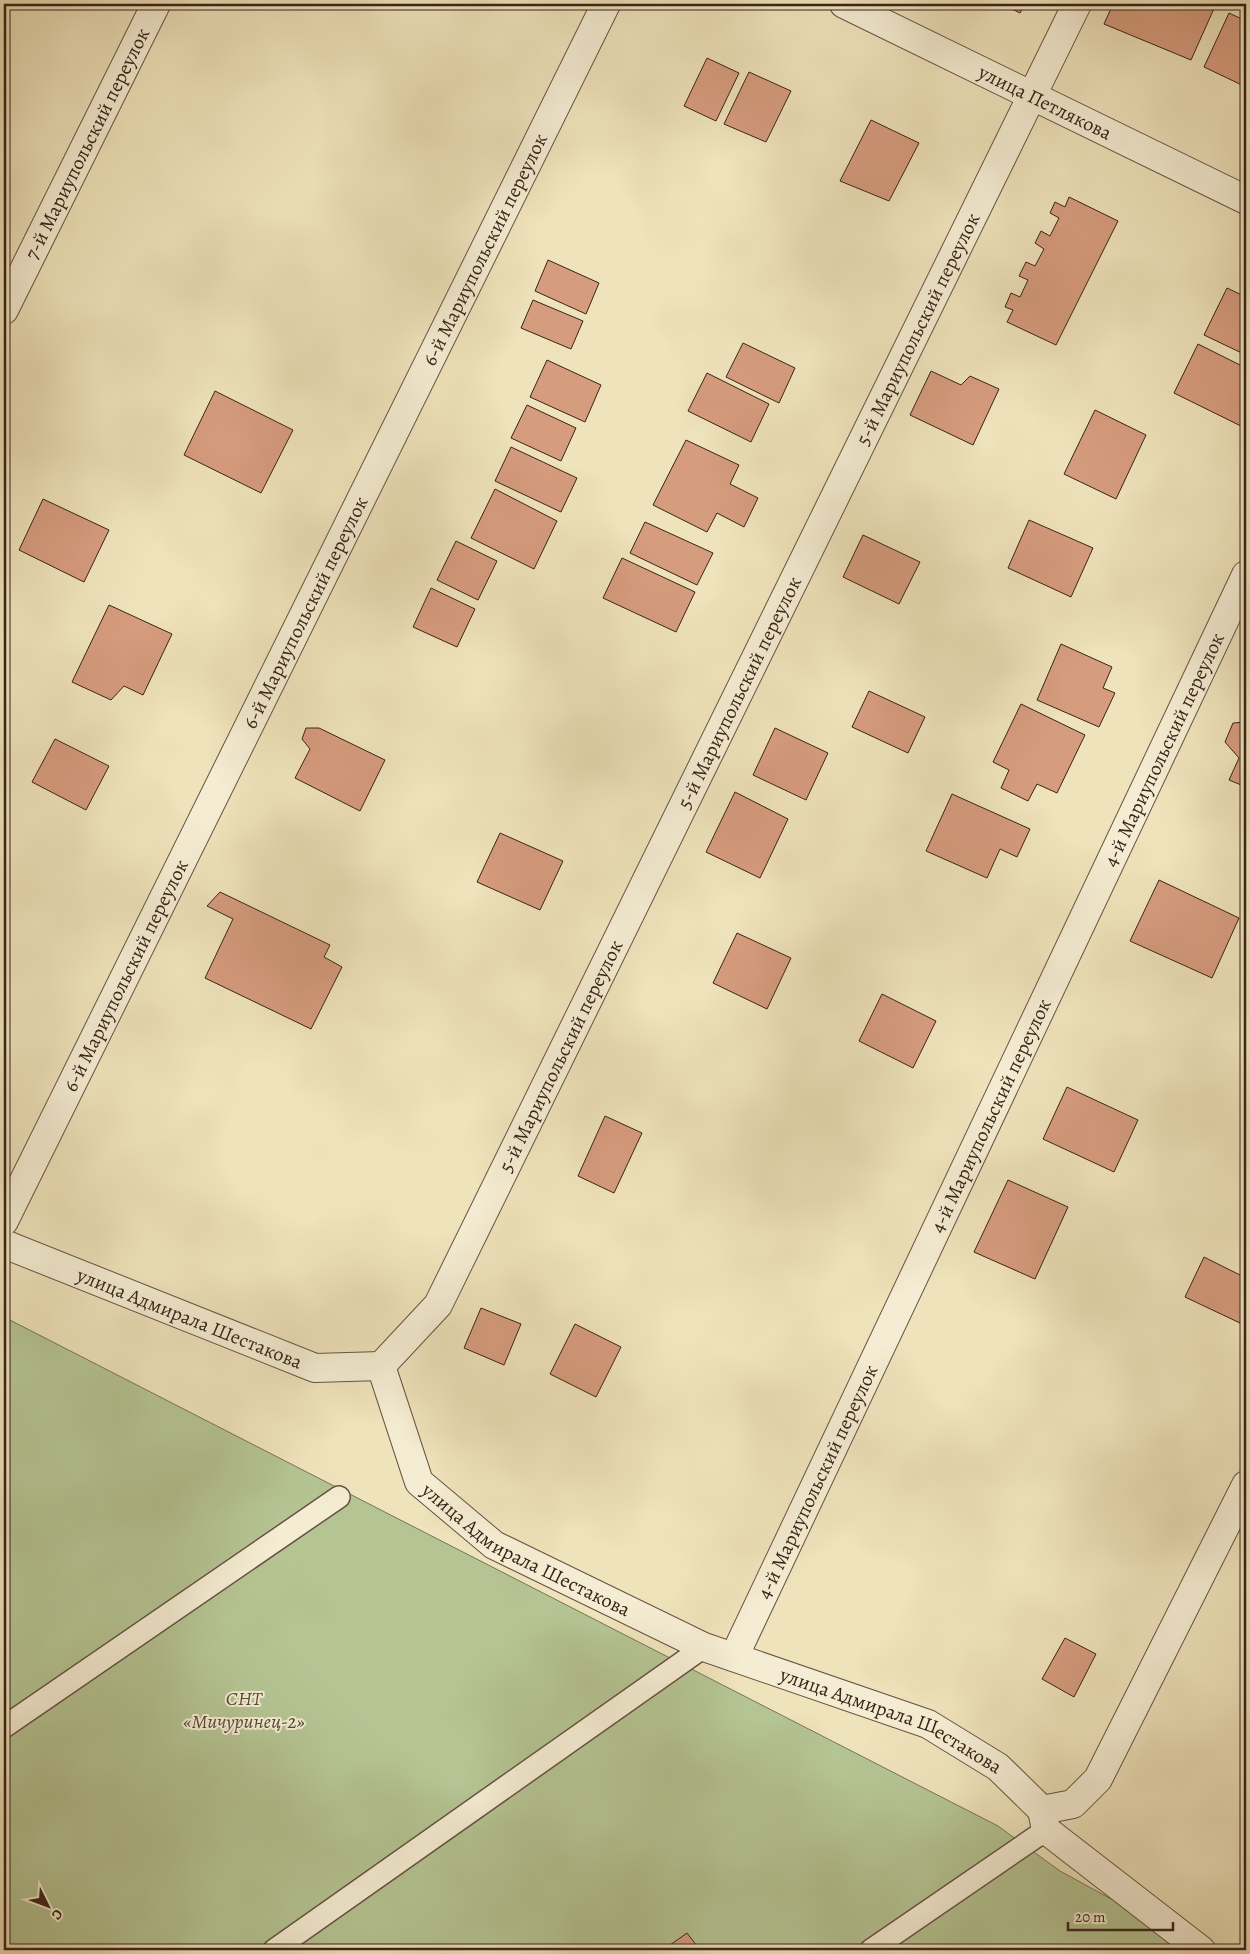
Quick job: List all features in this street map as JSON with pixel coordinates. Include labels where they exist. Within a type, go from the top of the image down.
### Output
[{"type":"street","name":"7-й Мариупольский переулок","points":[[4,310],[156,4]]},
{"type":"street","name":"6-й Мариупольский переулок","points":[[4,1221],[606,4]]},
{"type":"street","name":"улица Петлякова","points":[[844,4],[1246,200]]},
{"type":"street","name":"5-й Мариупольский переулок","points":[[381,1366],[438,1305],[1077,4]]},
{"type":"street","name":"4-й Мариупольский переулок","points":[[734,1657],[1246,575]]},
{"type":"street","name":"улица Адмирала Шестакова","points":[[4,1244],[315,1368],[381,1366],[420,1482],[494,1545],[704,1647],[928,1724],[998,1767],[1044,1820],[1201,1950]]},
{"type":"street","points":[[1044,1820],[1073,1804],[1098,1780],[1246,1485]]},
{"type":"lane","points":[[4,1728],[339,1497]]},
{"type":"lane","points":[[274,1950],[704,1647]]},
{"type":"lane","points":[[871,1950],[1044,1820]]},
{"type":"green space","name":"СНТ «Мичуринец-2»","points":[[4,1317],[998,1826],[1060,1871],[1204,1950],[4,1950]]},
{"type":"building","points":[[1002,4],[1025,4],[1020,13]]},
{"type":"building","points":[[1113,4],[1216,4],[1191,60],[1104,24]]},
{"type":"building","points":[[1229,13],[1246,21],[1246,87],[1204,67]]},
{"type":"building","points":[[707,58],[739,73],[716,121],[684,106]]},
{"type":"building","points":[[749,72],[791,91],[766,142],[724,124]]},
{"type":"building","points":[[871,120],[919,143],[889,201],[840,181]]},
{"type":"building","points":[[1069,197],[1118,221],[1056,345],[1007,322],[1013,310],[1005,307],[1011,293],[1020,297],[1028,280],[1019,276],[1026,262],[1035,266],[1044,249],[1035,243],[1041,231],[1050,236],[1059,218],[1050,213],[1055,202],[1065,207]]},
{"type":"building","points":[[548,260],[599,283],[586,314],[535,291]]},
{"type":"building","points":[[1227,288],[1246,297],[1246,355],[1204,335]]},
{"type":"building","points":[[533,300],[583,321],[571,349],[521,328]]},
{"type":"building","points":[[743,343],[795,368],[779,403],[726,377]]},
{"type":"building","points":[[1198,344],[1246,368],[1245,428],[1174,393]]},
{"type":"building","points":[[547,360],[601,385],[585,422],[530,397]]},
{"type":"building","points":[[931,371],[961,385],[970,376],[999,389],[973,445],[910,415]]},
{"type":"building","points":[[707,373],[769,404],[751,442],[688,411]]},
{"type":"building","points":[[215,391],[293,430],[261,493],[184,455]]},
{"type":"building","points":[[527,405],[576,428],[561,461],[511,438]]},
{"type":"building","points":[[1095,410],[1146,435],[1116,499],[1064,474]]},
{"type":"building","points":[[686,440],[739,465],[730,484],[758,498],[744,527],[717,513],[707,532],[653,505]]},
{"type":"building","points":[[511,447],[577,478],[561,512],[495,481]]},
{"type":"building","points":[[495,489],[557,521],[534,569],[471,538]]},
{"type":"building","points":[[43,499],[109,530],[84,582],[19,550]]},
{"type":"building","points":[[1029,520],[1093,548],[1071,597],[1008,568]]},
{"type":"building","points":[[645,522],[713,553],[697,585],[630,553]]},
{"type":"building","points":[[863,535],[920,562],[899,604],[843,577]]},
{"type":"building","points":[[456,541],[497,561],[478,600],[437,580]]},
{"type":"building","points":[[622,558],[695,592],[676,632],[603,598]]},
{"type":"building","points":[[431,588],[475,609],[457,647],[413,627]]},
{"type":"building","points":[[109,605],[172,634],[143,695],[124,686],[111,700],[72,682]]},
{"type":"building","points":[[1061,644],[1112,667],[1103,688],[1115,693],[1099,727],[1037,700]]},
{"type":"building","points":[[869,691],[925,717],[908,753],[852,727]]},
{"type":"building","points":[[1021,704],[1085,735],[1057,793],[1037,784],[1028,801],[1001,788],[1009,770],[993,762]]},
{"type":"building","points":[[1246,722],[1246,787],[1229,780],[1239,758],[1225,742],[1233,723]]},
{"type":"building","points":[[306,728],[319,728],[385,760],[360,811],[295,778],[310,749],[302,739]]},
{"type":"building","points":[[775,728],[828,753],[806,800],[753,775]]},
{"type":"building","points":[[55,739],[109,766],[86,810],[32,782]]},
{"type":"building","points":[[735,792],[788,819],[760,878],[706,852]]},
{"type":"building","points":[[952,794],[1030,829],[1017,857],[1000,849],[987,878],[926,851]]},
{"type":"building","points":[[500,833],[563,861],[540,910],[477,882]]},
{"type":"building","points":[[1159,880],[1239,918],[1212,978],[1130,941]]},
{"type":"building","points":[[220,892],[330,945],[324,957],[342,967],[311,1029],[205,978],[233,919],[207,906]]},
{"type":"building","points":[[737,933],[791,958],[767,1009],[713,983]]},
{"type":"building","points":[[882,994],[936,1021],[913,1068],[859,1041]]},
{"type":"building","points":[[1067,1087],[1138,1120],[1114,1172],[1043,1139]]},
{"type":"building","points":[[605,1116],[642,1133],[614,1193],[578,1176]]},
{"type":"building","points":[[1008,1180],[1068,1207],[1035,1279],[974,1252]]},
{"type":"building","points":[[1204,1257],[1246,1278],[1246,1310],[1240,1323],[1185,1297]]},
{"type":"building","points":[[481,1308],[521,1324],[504,1365],[464,1348]]},
{"type":"building","points":[[575,1324],[621,1347],[596,1397],[550,1374]]},
{"type":"building","points":[[1065,1638],[1096,1654],[1074,1697],[1042,1679]]},
{"type":"building","points":[[687,1933],[700,1950],[663,1950]]}]
